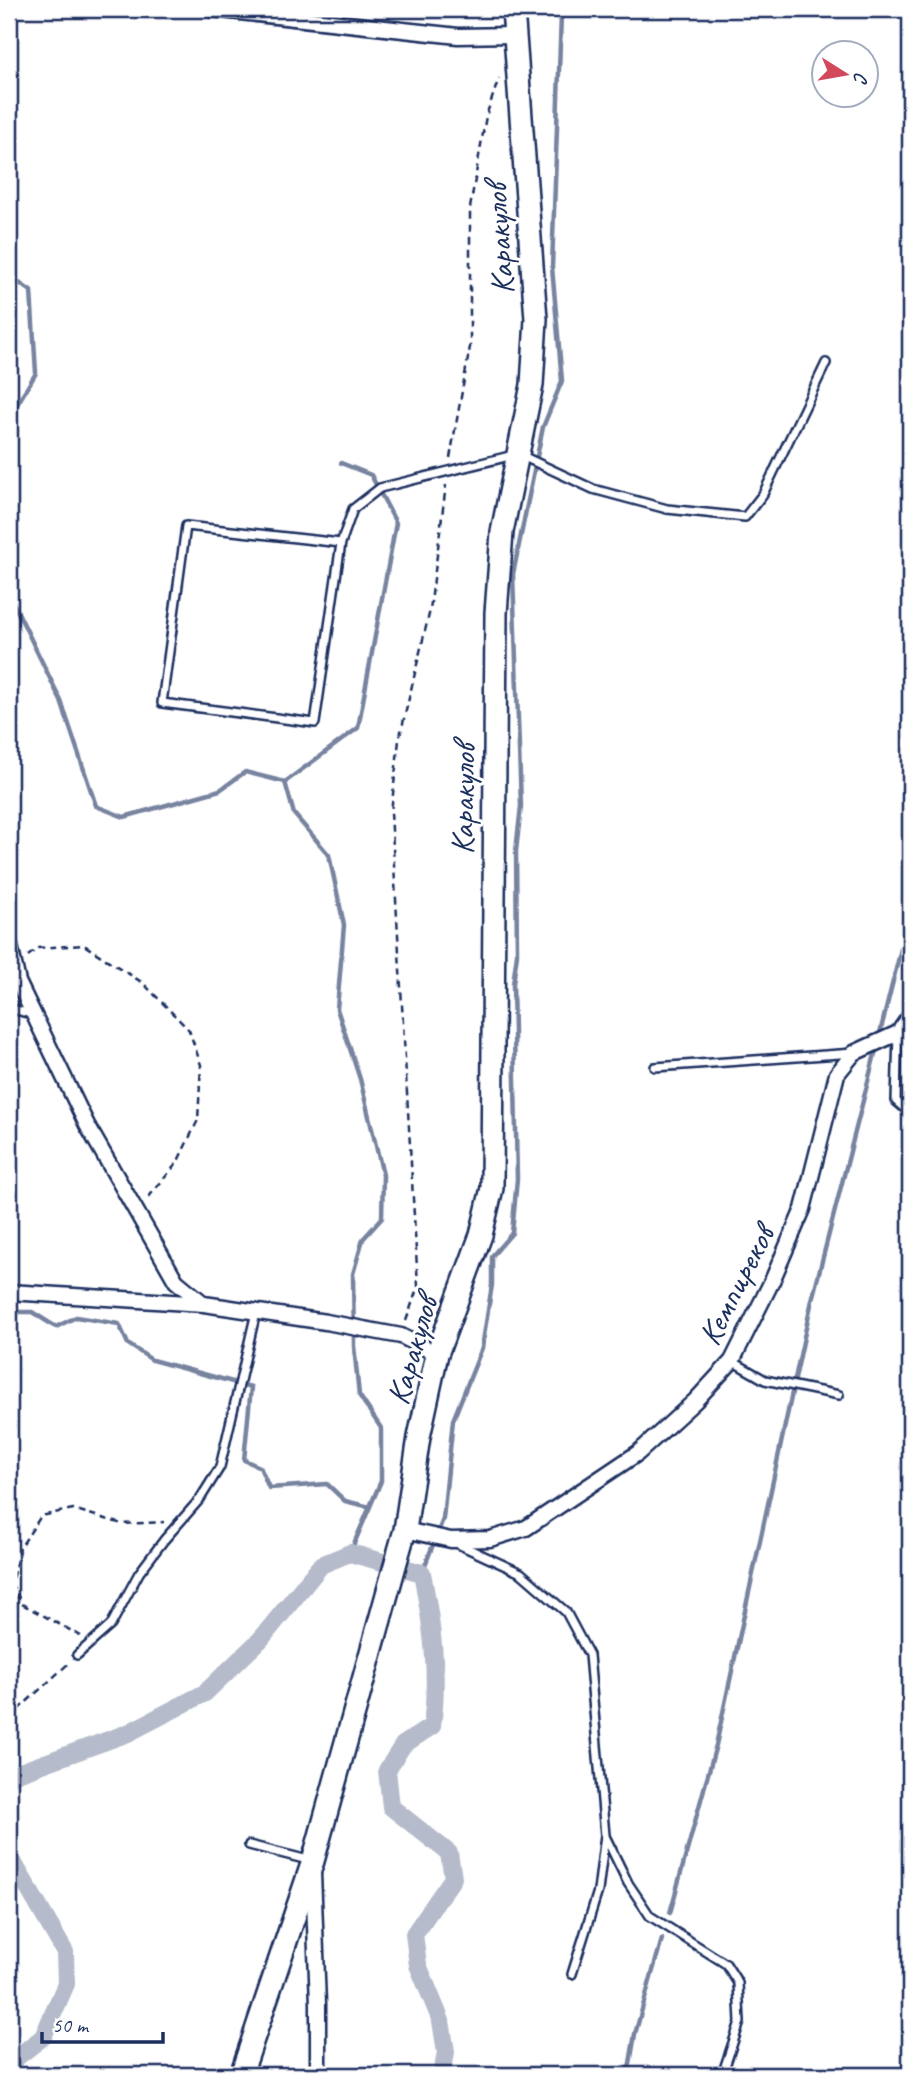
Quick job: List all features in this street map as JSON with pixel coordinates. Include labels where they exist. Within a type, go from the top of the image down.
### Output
[{"type":"main road","name":"Каракулов","points":[[241,2075],[313,1861],[405,1530],[419,1437],[437,1354],[481,1235],[492,1188],[496,613],[502,532],[532,385],[536,319],[513,9]]},
{"type":"street","points":[[211,9],[458,36],[513,35]]},
{"type":"street","points":[[9,942],[18,982],[87,1125],[176,1281],[204,1304]]},
{"type":"street","points":[[860,1050],[899,1035],[910,1016]]},
{"type":"street","name":"Кемпиреков","points":[[405,1530],[451,1541],[490,1539],[526,1528],[638,1453],[695,1401],[732,1361],[772,1281],[803,1209],[837,1074],[860,1050]]},
{"type":"street","points":[[9,1292],[204,1304],[401,1336],[437,1354]]},
{"type":"street","points":[[313,1861],[318,2075]]},
{"type":"lane","points":[[341,543],[186,526],[162,703],[315,723],[341,543],[353,509],[380,488],[518,454],[593,489],[667,509],[745,517],[763,494],[827,363]]},
{"type":"lane","points":[[9,1008],[35,1015]]},
{"type":"lane","points":[[899,1035],[896,1101],[910,1113]]},
{"type":"lane","points":[[655,1067],[860,1050]]},
{"type":"lane","points":[[77,1655],[111,1625],[139,1573],[200,1499],[220,1467],[256,1312]]},
{"type":"lane","points":[[732,1361],[765,1380],[839,1395]]},
{"type":"lane","points":[[451,1541],[521,1573],[566,1612],[589,1655],[605,1835],[598,1891],[572,1974]]},
{"type":"lane","points":[[605,1835],[628,1884],[650,1916],[726,1964],[738,1983],[740,2022],[722,2075]]},
{"type":"lane","points":[[248,1845],[313,1861]]},
{"type":"path","points":[[401,1336],[418,1286],[391,812],[399,740],[430,610],[447,471],[470,347],[470,208],[486,116],[502,69]]},
{"type":"path","points":[[15,967],[38,948],[84,945],[143,983],[189,1030],[201,1065],[198,1120],[177,1163],[136,1211]]},
{"type":"path","points":[[92,1642],[22,1604],[11,1583],[20,1548],[41,1516],[73,1509],[121,1524],[181,1521]]},
{"type":"path","points":[[9,1718],[77,1655]]},
{"type":"waterway","points":[[422,1573],[443,1519],[453,1420],[482,1348],[492,1285],[492,1256],[512,1233],[517,1179],[513,984],[517,954],[516,851],[521,806],[513,574],[543,427],[562,381],[552,267],[561,15],[564,9]]},
{"type":"waterway","points":[[9,276],[31,291],[36,373],[10,416],[9,434]]},
{"type":"waterway","points":[[341,463],[371,475],[396,523],[358,728],[285,782],[294,814],[329,855],[344,925],[337,1009],[360,1079],[383,1175],[382,1218],[363,1239],[353,1274],[354,1346],[359,1395],[381,1428],[381,1481],[350,1553]]},
{"type":"waterway","points":[[9,594],[61,701],[96,806],[124,817],[220,790],[245,772],[285,782]]},
{"type":"waterway","points":[[879,1037],[910,913]]},
{"type":"waterway","points":[[670,1913],[716,1745],[812,1300],[877,1046]]},
{"type":"waterway","points":[[9,1312],[32,1312],[56,1327],[76,1317],[119,1324],[128,1344],[152,1360],[251,1387],[244,1460],[260,1467],[269,1488],[327,1484],[345,1501],[370,1507]]},
{"type":"waterway","points":[[9,1778],[128,1733],[205,1693],[261,1639],[321,1565],[350,1553],[422,1573],[433,1649],[435,1687],[432,1726],[403,1745],[387,1770],[391,1807],[449,1853],[453,1878],[414,1934],[418,1965],[441,2021],[446,2052],[442,2075]]},
{"type":"waterway","points":[[9,1855],[65,1952],[66,1984],[43,2037],[9,2061]]},
{"type":"waterway","points":[[628,2075],[635,2034],[662,1939]]}]
